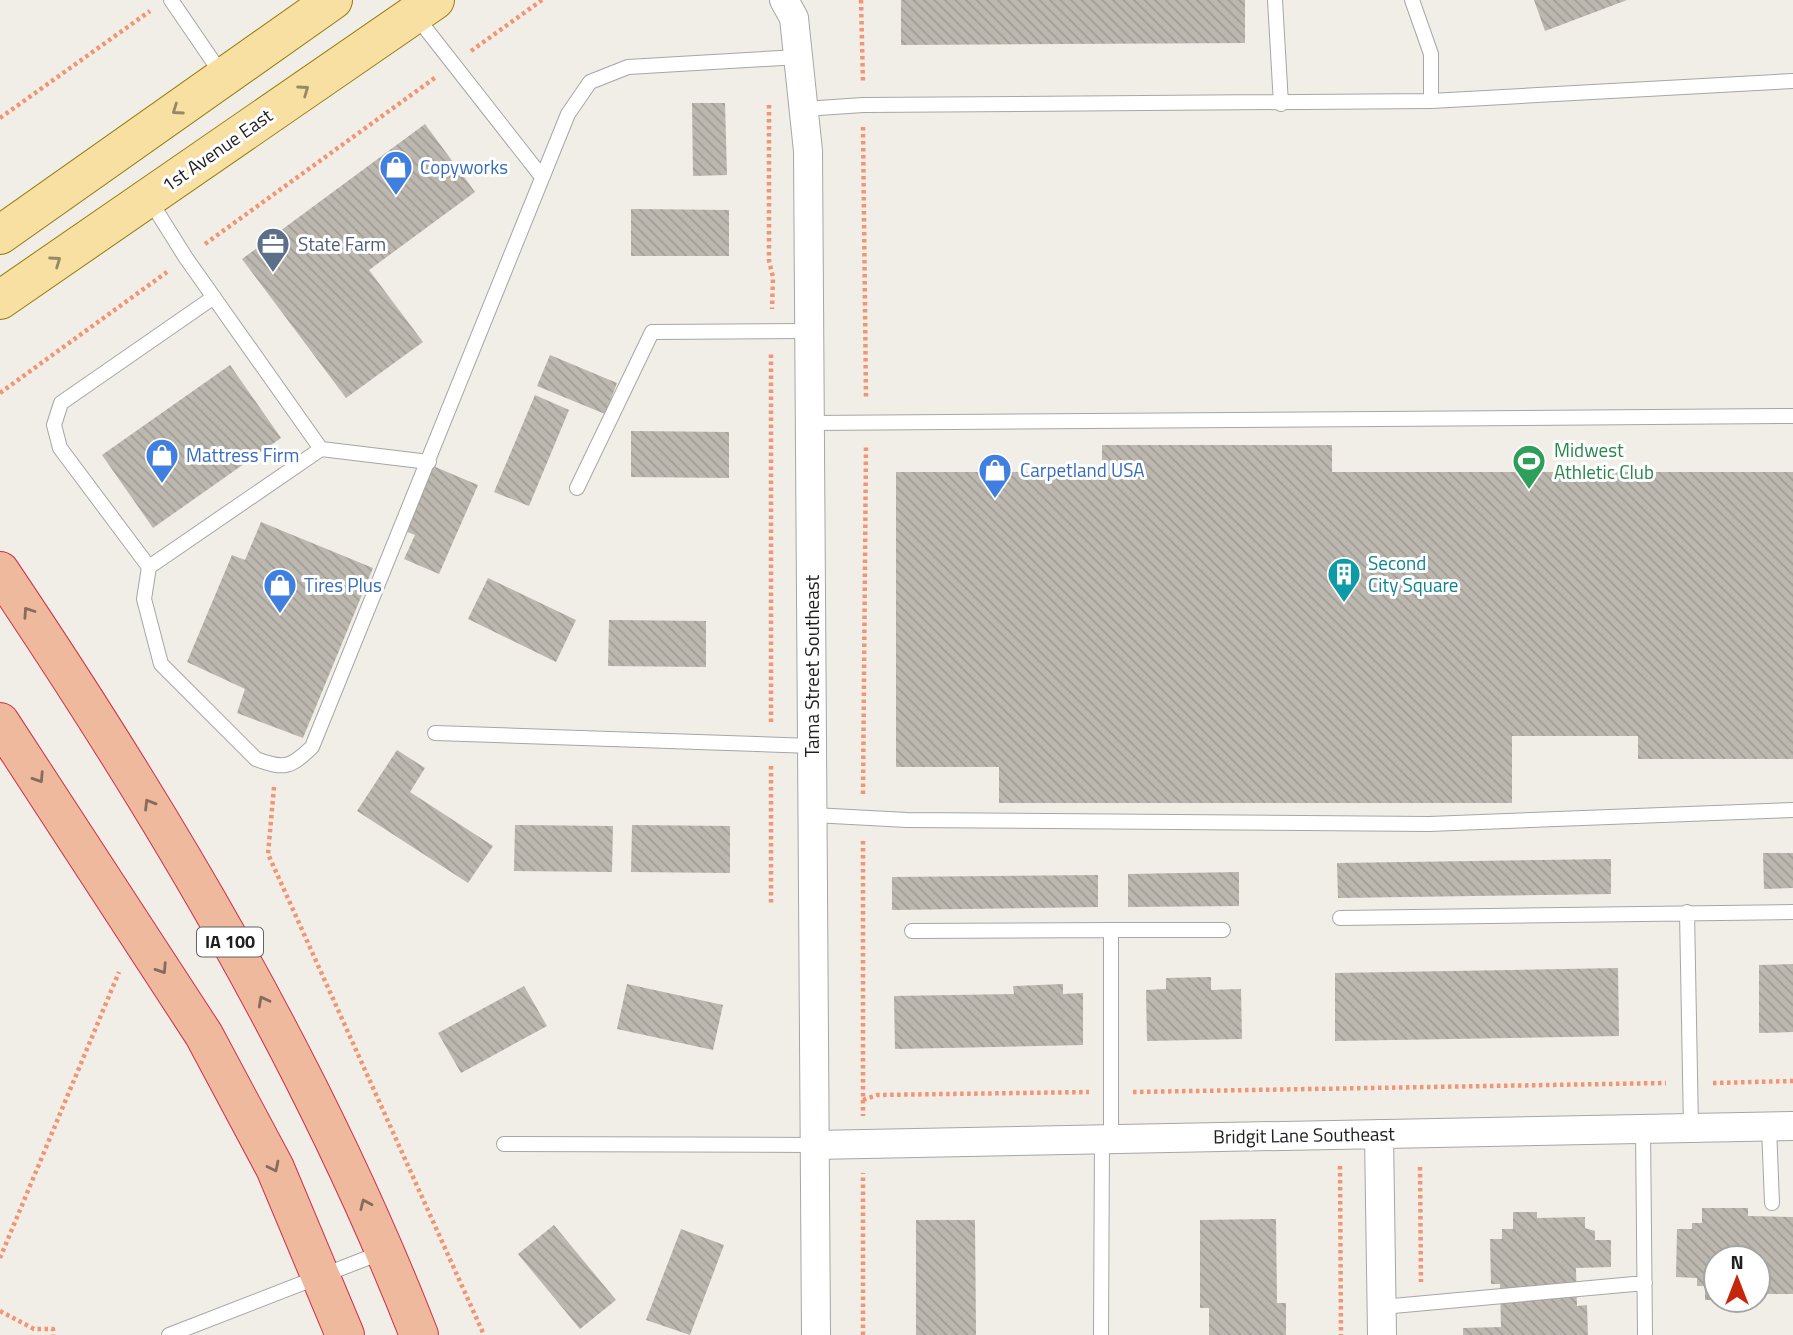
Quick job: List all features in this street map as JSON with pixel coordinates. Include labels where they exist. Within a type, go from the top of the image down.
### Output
[{"type":"highway","name":"IA 100","points":[[0,570],[92,707],[247,970],[339,1147],[386,1251],[419,1335]]},
{"type":"highway","points":[[0,722],[204,1035],[275,1168],[345,1335]]},
{"type":"main road","points":[[0,235],[333,0]]},
{"type":"main road","name":"1st Avenue East","points":[[0,300],[425,7]]},
{"type":"street","name":"Tama Street Southeast","points":[[785,0],[794,18],[808,152],[816,1335]]},
{"type":"street","name":"Bridgit Lane Southeast","points":[[814,1145],[1781,1127]]},
{"type":"street","points":[[1379,1133],[1382,1335]]},
{"type":"lane","points":[[171,0],[224,77]]},
{"type":"lane","points":[[1275,0],[1281,104]]},
{"type":"lane","points":[[1412,0],[1431,54],[1431,102]]},
{"type":"lane","points":[[425,7],[454,64],[542,177]]},
{"type":"lane","points":[[214,297],[61,403],[54,425],[60,449],[149,567],[145,599],[161,664],[256,760],[276,767],[295,763],[312,747],[568,114],[590,82],[628,67],[798,57]]},
{"type":"lane","points":[[804,109],[863,105],[1431,102],[1793,82]]},
{"type":"lane","points":[[148,198],[186,258],[321,449]]},
{"type":"lane","points":[[577,488],[652,332],[810,331]]},
{"type":"lane","points":[[810,423],[1793,416]]},
{"type":"lane","points":[[149,567],[321,449],[429,462]]},
{"type":"lane","points":[[435,733],[812,746]]},
{"type":"lane","points":[[813,815],[1429,824],[1793,810]]},
{"type":"lane","points":[[1687,912],[1691,1128]]},
{"type":"lane","points":[[1340,918],[1793,912]]},
{"type":"lane","points":[[1101,1335],[1107,1138],[1111,1092],[1111,930]]},
{"type":"lane","points":[[912,931],[1223,930]]},
{"type":"lane","points":[[1772,1203],[1781,1127]]},
{"type":"lane","points":[[1643,1129],[1645,1335]]},
{"type":"lane","points":[[504,1144],[814,1145]]},
{"type":"lane","points":[[169,1335],[386,1251]]},
{"type":"lane","points":[[1382,1307],[1645,1283]]},
{"type":"path","points":[[0,393],[542,0]]},
{"type":"path","points":[[861,0],[866,423],[863,1335]]},
{"type":"path","points":[[0,118],[156,6]]},
{"type":"path","points":[[769,104],[768,261],[773,277],[771,905]]},
{"type":"path","points":[[276,767],[268,854],[484,1335]]},
{"type":"path","points":[[0,1258],[115,985],[119,962]]},
{"type":"path","points":[[863,1100],[877,1095],[1793,1081]]},
{"type":"path","points":[[1328,1166],[1341,1166],[1340,1335]]},
{"type":"path","points":[[1420,1167],[1422,1303]]},
{"type":"path","points":[[815,1175],[876,1173]]},
{"type":"path","points":[[0,1311],[34,1329],[53,1329],[53,1335]]},
{"type":"building","points":[[901,0],[1245,0],[1245,43],[901,45]]},
{"type":"building","points":[[1534,0],[1627,0],[1545,31]]},
{"type":"building","points":[[692,103],[725,103],[727,175],[693,176]]},
{"type":"building","points":[[425,124],[475,192],[369,270],[423,342],[346,398],[242,259]]},
{"type":"building","points":[[631,209],[729,210],[729,256],[631,256]]},
{"type":"building","points":[[550,355],[617,383],[605,414],[537,386]]},
{"type":"building","points":[[230,365],[281,438],[153,528],[102,455]]},
{"type":"building","points":[[535,395],[569,410],[529,506],[494,492]]},
{"type":"building","points":[[631,431],[729,432],[729,478],[631,477]]},
{"type":"building","name":"Second City Square","points":[[1102,445],[1332,445],[1332,472],[1793,472],[1793,759],[1638,759],[1638,736],[1512,736],[1512,803],[999,803],[999,767],[896,767],[896,472],[1102,472]]},
{"type":"building","points":[[433,466],[478,485],[439,574],[404,559],[415,535],[405,531]]},
{"type":"building","name":"Tires Plus","points":[[261,522],[373,568],[303,738],[237,713],[245,689],[187,662],[232,555],[245,560]]},
{"type":"building","points":[[488,578],[576,620],[556,662],[468,619]]},
{"type":"building","points":[[609,620],[706,621],[706,667],[608,666]]},
{"type":"building","points":[[397,750],[425,768],[410,792],[493,846],[468,883],[357,811]]},
{"type":"building","points":[[515,825],[613,826],[612,872],[514,871]]},
{"type":"building","points":[[632,825],[730,826],[730,873],[631,872]]},
{"type":"building","points":[[1763,853],[1793,853],[1793,888],[1764,889]]},
{"type":"building","points":[[1611,859],[1611,894],[1338,898],[1337,863]]},
{"type":"building","points":[[1239,872],[1239,906],[1128,907],[1128,874]]},
{"type":"building","points":[[1098,875],[1098,907],[892,910],[892,877]]},
{"type":"building","points":[[1793,964],[1793,1032],[1759,1033],[1759,965]]},
{"type":"building","points":[[1618,968],[1619,1036],[1335,1041],[1335,973]]},
{"type":"building","points":[[1211,977],[1211,990],[1241,989],[1242,1039],[1147,1041],[1146,990],[1166,989],[1166,978]]},
{"type":"building","points":[[627,984],[723,1005],[713,1050],[617,1029]]},
{"type":"building","points":[[1063,984],[1063,994],[1083,993],[1083,1045],[895,1049],[894,996],[1014,994],[1013,986]]},
{"type":"building","points":[[524,986],[547,1026],[461,1073],[438,1033]]},
{"type":"building","points":[[1702,1208],[1748,1208],[1748,1216],[1793,1217],[1793,1294],[1772,1294],[1772,1244],[1702,1244],[1702,1286],[1697,1286],[1697,1278],[1676,1277],[1677,1229],[1692,1229],[1692,1223],[1702,1223]]},
{"type":"building","points":[[1513,1212],[1537,1212],[1537,1218],[1585,1217],[1585,1228],[1595,1231],[1595,1240],[1611,1240],[1611,1267],[1576,1268],[1577,1306],[1587,1305],[1588,1335],[1463,1335],[1463,1328],[1501,1327],[1500,1284],[1491,1284],[1490,1239],[1502,1239],[1502,1229],[1513,1229]]},
{"type":"building","points":[[1276,1219],[1277,1303],[1286,1303],[1286,1335],[1209,1335],[1209,1308],[1200,1308],[1200,1220]]},
{"type":"building","points":[[916,1220],[975,1220],[976,1335],[916,1335]]},
{"type":"building","points":[[554,1225],[616,1300],[580,1329],[518,1254]]},
{"type":"building","points":[[681,1229],[724,1245],[690,1335],[646,1320]]},
{"type":"place","name":"Copyworks","points":[[396,197]]},
{"type":"place","name":"State Farm","points":[[273,274]]},
{"type":"place","name":"Mattress Firm","points":[[162,485]]},
{"type":"place","name":"Midwest Athletic Club","points":[[1529,491]]},
{"type":"place","name":"Carpetland USA","points":[[995,500]]},
{"type":"place","name":"Second City Square","points":[[1344,604]]},
{"type":"place","name":"Tires Plus","points":[[280,615]]}]
